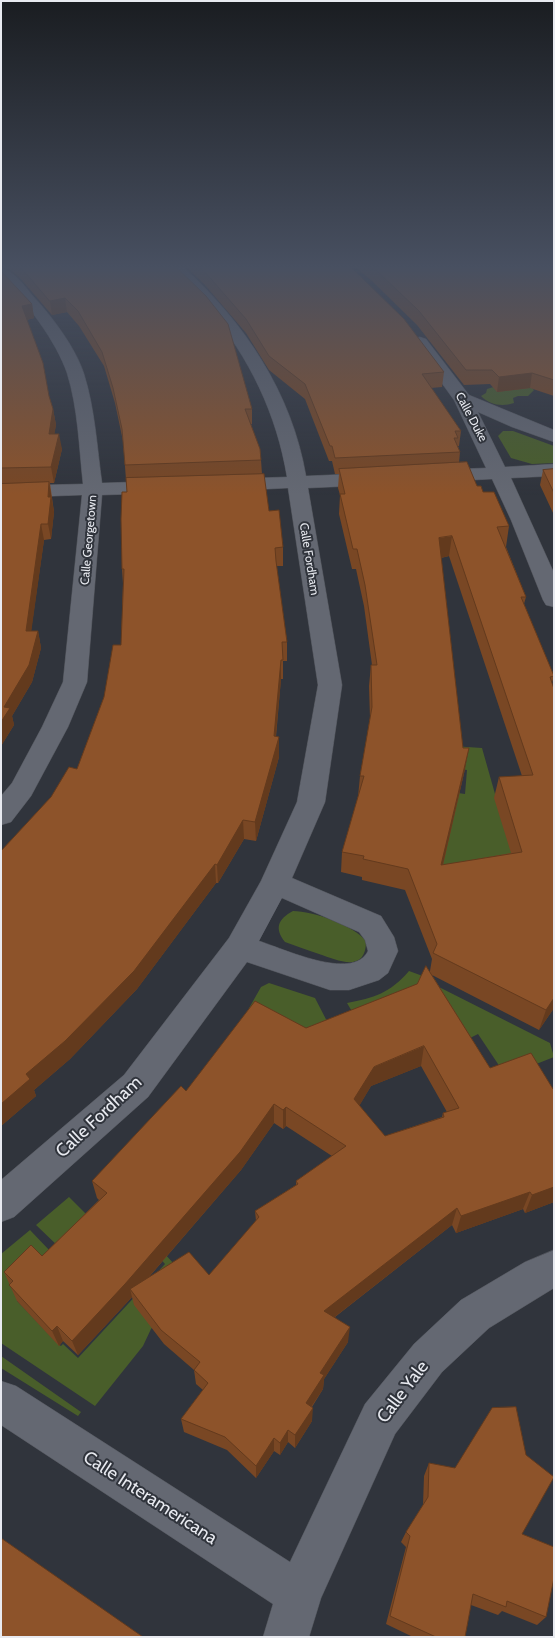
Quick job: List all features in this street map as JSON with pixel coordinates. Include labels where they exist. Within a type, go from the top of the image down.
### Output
[{"type":"street","name":"Calle Georgetown","points":[[1,815],[22,789],[56,727],[75,682],[80,649],[94,489],[83,403],[75,372],[59,341]]},
{"type":"street","name":"Calle Fordham","points":[[1,1204],[136,1086],[240,947],[275,884],[311,802],[330,685],[292,450],[281,414],[244,341]]},
{"type":"street","name":"Calle Duke","points":[[419,341],[464,399],[499,473],[554,600]]},
{"type":"street","points":[[464,399],[518,423],[554,436]]},
{"type":"street","points":[[210,486],[554,470]]},
{"type":"street","points":[[1,492],[181,487]]},
{"type":"street","points":[[240,947],[330,977],[348,977],[368,971],[377,964],[383,951],[379,937],[370,924],[311,897],[275,884]]},
{"type":"street","name":"Calle Yale","points":[[286,1637],[299,1594],[380,1419],[428,1358],[475,1314],[538,1275],[554,1269]]},
{"type":"street","name":"Calle Interamericana","points":[[1,1401],[299,1594]]},
{"type":"green space","points":[[500,385],[530,386],[534,390],[528,396],[518,396],[513,398],[514,403],[505,405],[492,403],[481,396],[486,393],[487,389]]},
{"type":"green space","points":[[503,431],[513,431],[554,446],[554,463],[532,464],[511,458],[498,436]]},
{"type":"green space","points":[[437,745],[482,748],[516,868],[439,881],[423,788],[465,794],[467,770],[427,765]]},
{"type":"green space","points":[[293,911],[321,916],[342,924],[360,935],[366,941],[365,951],[361,958],[350,962],[343,961],[285,942],[280,932],[279,924],[284,917]]},
{"type":"green space","points":[[409,971],[431,979],[429,982],[550,1043],[554,1057],[506,1076],[478,1034],[464,1041],[360,1025],[347,1003],[381,993],[395,985]]},
{"type":"green space","points":[[269,983],[315,998],[346,1058],[244,1017],[261,987]]},
{"type":"green space","points":[[69,1197],[86,1214],[60,1248],[36,1225]]},
{"type":"green space","points":[[30,1230],[51,1252],[17,1301],[58,1344],[61,1346],[63,1344],[78,1358],[165,1264],[157,1255],[162,1251],[190,1281],[151,1329],[143,1346],[95,1406],[1,1343],[1,1254]]},
{"type":"green space","points":[[1,1356],[81,1412],[78,1416],[1,1368]]},
{"type":"building","points":[[1,341],[35,341],[43,363],[53,409],[49,434],[59,434],[51,467],[1,468]]},
{"type":"building","points":[[96,341],[233,341],[252,409],[245,409],[260,449],[261,460],[125,465],[122,429],[113,388],[102,352]]},
{"type":"building","points":[[260,341],[421,341],[444,372],[422,374],[461,431],[455,431],[458,438],[454,438],[460,452],[335,458],[332,446],[330,446],[305,384],[269,356]]},
{"type":"building","points":[[443,341],[554,341],[554,380],[532,373],[499,377],[492,370],[466,370]]},
{"type":"building","points":[[467,462],[477,486],[481,486],[483,492],[494,492],[509,526],[497,527],[526,597],[521,597],[554,676],[550,677],[554,689],[554,998],[546,1010],[433,953],[437,944],[408,869],[363,859],[364,856],[342,852],[364,776],[360,776],[372,707],[371,665],[377,665],[365,585],[357,549],[353,549],[340,494],[345,494],[339,469]],"holes":[[[452,536],[533,775],[499,777],[522,852],[441,865],[469,748],[463,748],[439,538]]]},
{"type":"building","points":[[554,469],[554,493],[543,470]]},
{"type":"building","points":[[264,474],[269,511],[279,510],[283,547],[275,548],[287,642],[282,642],[283,660],[281,660],[274,736],[279,737],[255,822],[243,820],[217,865],[215,864],[134,971],[65,1041],[26,1074],[30,1079],[1,1104],[1,851],[51,797],[69,767],[77,769],[104,697],[113,645],[121,645],[124,569],[122,569],[121,519],[122,492],[127,492],[126,478]]},
{"type":"building","points":[[49,482],[48,497],[51,497],[48,524],[41,524],[26,631],[38,631],[29,665],[4,707],[10,708],[1,722],[1,484]]},
{"type":"building","points":[[426,966],[490,1068],[531,1053],[554,1089],[554,1187],[532,1195],[530,1192],[461,1216],[457,1208],[324,1311],[350,1327],[320,1373],[324,1375],[306,1403],[313,1408],[295,1435],[288,1430],[280,1443],[274,1438],[256,1466],[225,1437],[181,1419],[208,1383],[194,1370],[200,1362],[161,1330],[130,1289],[189,1252],[209,1275],[259,1217],[255,1211],[298,1184],[296,1181],[346,1146],[286,1107],[283,1110],[274,1104],[240,1152],[125,1284],[72,1341],[57,1326],[52,1331],[9,1285],[13,1281],[4,1272],[31,1245],[42,1256],[107,1193],[92,1181],[181,1086],[186,1091],[255,1001],[306,1028],[417,984]],"holes":[[[424,1046],[459,1108],[443,1113],[444,1117],[385,1136],[354,1099],[374,1067]]]},
{"type":"building","points":[[516,1407],[526,1455],[554,1477],[522,1534],[554,1547],[554,1578],[546,1617],[507,1601],[506,1607],[473,1594],[465,1637],[436,1637],[390,1616],[410,1536],[406,1532],[428,1497],[429,1463],[455,1468],[492,1408]]},
{"type":"building","points":[[1,1538],[143,1637],[1,1637]]}]
